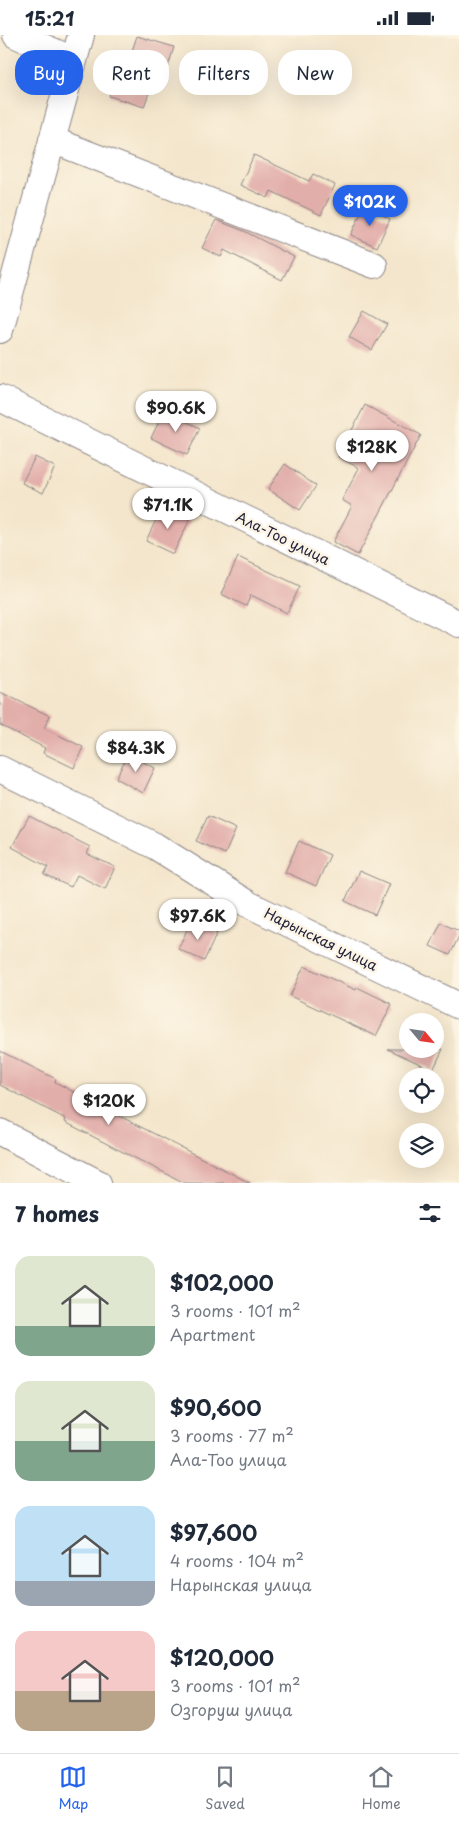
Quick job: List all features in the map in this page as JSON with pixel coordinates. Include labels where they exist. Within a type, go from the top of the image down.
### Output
[{"type":"street","points":[[16,35],[50,50]]},
{"type":"street","points":[[76,50],[81,35]]},
{"type":"street","points":[[0,330],[64,95]]},
{"type":"street","points":[[52,140],[374,265]]},
{"type":"street","name":"Ала-Тоо улица","points":[[0,398],[459,624]]},
{"type":"street","name":"Нарынская улица","points":[[0,769],[155,847],[248,904],[459,1006]]},
{"type":"street","points":[[0,1132],[98,1183]]},
{"type":"building","points":[[137,36],[174,47],[169,64],[169,50],[132,50]]},
{"type":"building","points":[[109,95],[148,95],[144,107]]},
{"type":"building","points":[[254,155],[309,181],[313,174],[335,185],[321,215],[271,191],[268,198],[240,185]]},
{"type":"building","points":[[364,206],[390,219],[377,247],[351,235]]},
{"type":"building","points":[[216,220],[244,231],[294,257],[282,280],[224,250],[221,257],[202,248]]},
{"type":"building","points":[[364,311],[387,324],[372,350],[349,337]]},
{"type":"building","points":[[365,405],[421,435],[358,555],[333,542],[352,506],[342,500],[359,468],[338,457]]},
{"type":"building","points":[[164,411],[200,428],[187,455],[151,438]]},
{"type":"building","points":[[35,457],[55,467],[43,493],[22,483]]},
{"type":"building","points":[[285,464],[316,486],[300,510],[268,489]]},
{"type":"building","points":[[163,505],[190,519],[173,554],[146,541]]},
{"type":"building","points":[[238,557],[300,586],[287,613],[251,595],[246,606],[221,594]]},
{"type":"building","points":[[0,692],[50,716],[44,728],[83,747],[74,768],[43,753],[45,748],[0,725]]},
{"type":"building","points":[[128,754],[155,768],[143,793],[116,778]]},
{"type":"building","points":[[29,816],[90,847],[87,854],[115,867],[105,889],[77,875],[71,887],[44,875],[48,867],[12,847]]},
{"type":"building","points":[[208,816],[236,829],[225,854],[196,841]]},
{"type":"building","points":[[299,841],[330,855],[316,886],[285,872]]},
{"type":"building","points":[[359,871],[389,884],[375,915],[345,901]]},
{"type":"building","points":[[191,921],[217,933],[204,961],[178,949]]},
{"type":"building","points":[[441,923],[459,931],[459,936],[450,955],[430,946]]},
{"type":"building","points":[[304,966],[356,990],[357,987],[392,1004],[376,1036],[290,996]]},
{"type":"building","points":[[388,1049],[399,1049],[399,1054]]},
{"type":"building","points":[[0,1051],[56,1079],[55,1082],[104,1108],[250,1183],[185,1183],[65,1122],[66,1119],[0,1085]]},
{"type":"building","points":[[407,1058],[439,1058],[434,1068],[429,1068]]}]
